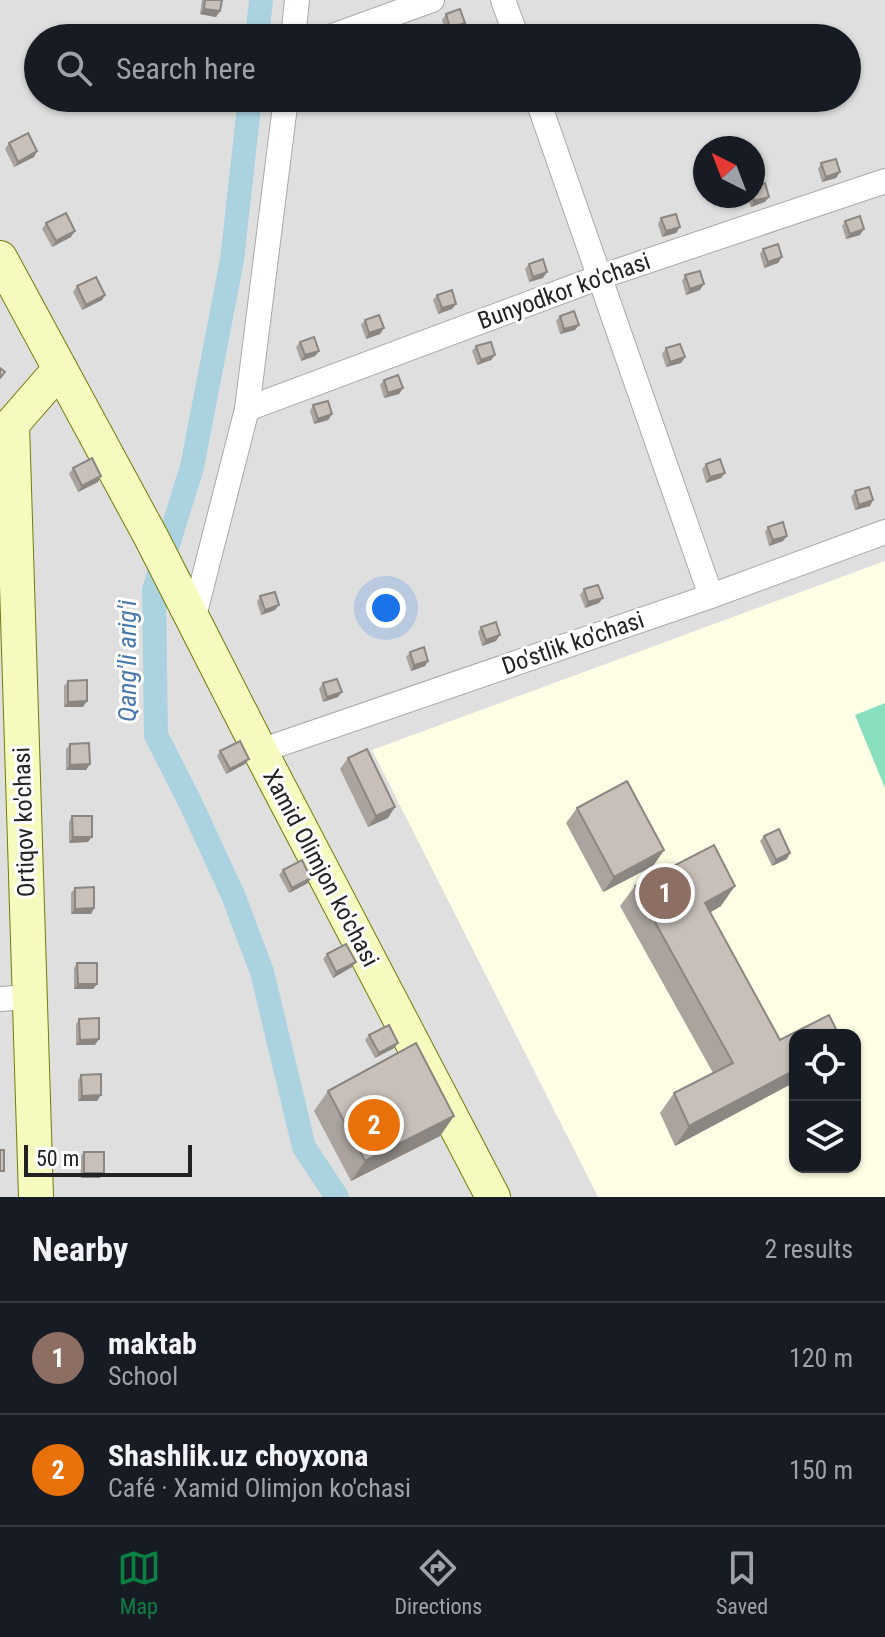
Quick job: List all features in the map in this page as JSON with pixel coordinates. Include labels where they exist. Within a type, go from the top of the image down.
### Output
[{"type":"main road","points":[[0,258],[60,369]]},
{"type":"main road","name":"Xamid Olimjon ko'chasi","points":[[60,369],[151,537],[493,1197]]},
{"type":"main road","name":"Ortiqov ko'chasi","points":[[36,1197],[15,998],[12,424],[60,369]]},
{"type":"street","points":[[294,24],[297,0]]},
{"type":"street","points":[[366,24],[432,0]]},
{"type":"street","points":[[503,0],[512,24]]},
{"type":"street","points":[[193,620],[247,409],[284,112]]},
{"type":"street","points":[[542,112],[711,596]]},
{"type":"street","name":"Bunyodkor ko'chasi","points":[[247,409],[600,277],[885,181]]},
{"type":"street","name":"Do'stlik ko'chasi","points":[[260,751],[711,596],[885,532]]},
{"type":"shaded area","points":[[0,0],[885,0],[885,1197],[0,1197]]},
{"type":"shaded area","points":[[885,561],[885,1197],[598,1197],[372,750]]},
{"type":"green space","points":[[885,703],[885,788],[855,715]]},
{"type":"building","points":[[205,0],[222,0],[220,11],[204,9]]},
{"type":"building","points":[[460,9],[465,23],[449,24],[446,14]]},
{"type":"building","points":[[28,133],[37,151],[18,162],[9,143]]},
{"type":"building","points":[[836,159],[840,172],[826,177],[821,163]]},
{"type":"building","points":[[66,213],[75,231],[56,241],[46,223]]},
{"type":"building","points":[[676,214],[680,227],[666,231],[661,218]]},
{"type":"building","points":[[860,216],[864,229],[850,234],[845,221]]},
{"type":"building","points":[[778,244],[782,257],[768,262],[763,249]]},
{"type":"building","points":[[543,259],[547,272],[533,277],[529,264]]},
{"type":"building","points":[[700,271],[704,284],[690,289],[685,275]]},
{"type":"building","points":[[96,277],[105,295],[86,305],[77,286]]},
{"type":"building","points":[[452,290],[456,304],[442,308],[437,295]]},
{"type":"building","points":[[574,311],[579,325],[564,329],[560,316]]},
{"type":"building","points":[[379,315],[384,328],[369,333],[365,320]]},
{"type":"building","points":[[314,337],[319,351],[305,355],[300,342]]},
{"type":"building","points":[[491,342],[495,355],[481,360],[476,346]]},
{"type":"building","points":[[680,344],[685,357],[670,362],[666,348]]},
{"type":"building","points":[[398,375],[403,388],[388,393],[384,380]]},
{"type":"building","points":[[328,401],[332,414],[318,419],[313,405]]},
{"type":"building","points":[[92,458],[101,476],[82,486],[73,468]]},
{"type":"building","points":[[720,459],[725,473],[710,477],[706,464]]},
{"type":"building","points":[[869,487],[873,500],[859,505],[855,491]]},
{"type":"building","points":[[783,522],[787,536],[773,540],[768,527]]},
{"type":"building","points":[[598,585],[603,598],[588,602],[584,589]]},
{"type":"building","points":[[275,592],[279,605],[265,610],[260,596]]},
{"type":"building","points":[[496,622],[500,635],[486,640],[481,627]]},
{"type":"building","points":[[424,647],[428,661],[414,665],[410,652]]},
{"type":"building","points":[[337,679],[342,692],[327,697],[323,683]]},
{"type":"building","points":[[87,680],[87,701],[68,702],[68,681]]},
{"type":"building","points":[[240,741],[249,759],[230,769],[220,751]]},
{"type":"building","points":[[89,743],[90,764],[70,765],[70,744]]},
{"type":"building","points":[[367,749],[395,807],[376,816],[348,758]]},
{"type":"building","points":[[627,781],[664,850],[614,877],[577,808]]},
{"type":"building","points":[[72,816],[92,816],[92,837],[73,837]]},
{"type":"building","points":[[779,829],[790,853],[776,860],[764,836]]},
{"type":"building","points":[[714,845],[735,886],[705,903],[780,1040],[789,1035],[789,1073],[689,1126],[674,1093],[733,1063],[635,886]]},
{"type":"building","points":[[302,860],[311,878],[292,888],[283,870]]},
{"type":"building","points":[[94,887],[94,908],[75,909],[75,888]]},
{"type":"building","points":[[346,944],[356,962],[336,972],[327,954]]},
{"type":"building","points":[[77,963],[97,963],[97,984],[78,984]]},
{"type":"building","points":[[829,1015],[836,1029],[802,1029]]},
{"type":"building","points":[[99,1018],[99,1039],[80,1040],[79,1019]]},
{"type":"building","points":[[389,1025],[398,1043],[379,1053],[369,1035]]},
{"type":"building","points":[[416,1043],[454,1116],[365,1161],[328,1091]]},
{"type":"building","points":[[101,1074],[101,1095],[82,1096],[81,1075]]},
{"type":"building","points":[[0,1150],[4,1150],[4,1171],[0,1171]]},
{"type":"building","points":[[84,1152],[104,1152],[104,1173],[84,1173]]},
{"type":"waterway","name":"Qang'li arig'i","points":[[258,24],[261,0]]},
{"type":"waterway","name":"Qang'li arig'i","points":[[248,112],[232,260],[192,467],[154,590],[156,735],[233,895],[262,972],[304,1147],[337,1197]]},
{"type":"place","name":"maktab","points":[[665,893]]},
{"type":"place","name":"Shashlik.uz choyxona","points":[[374,1125]]}]
